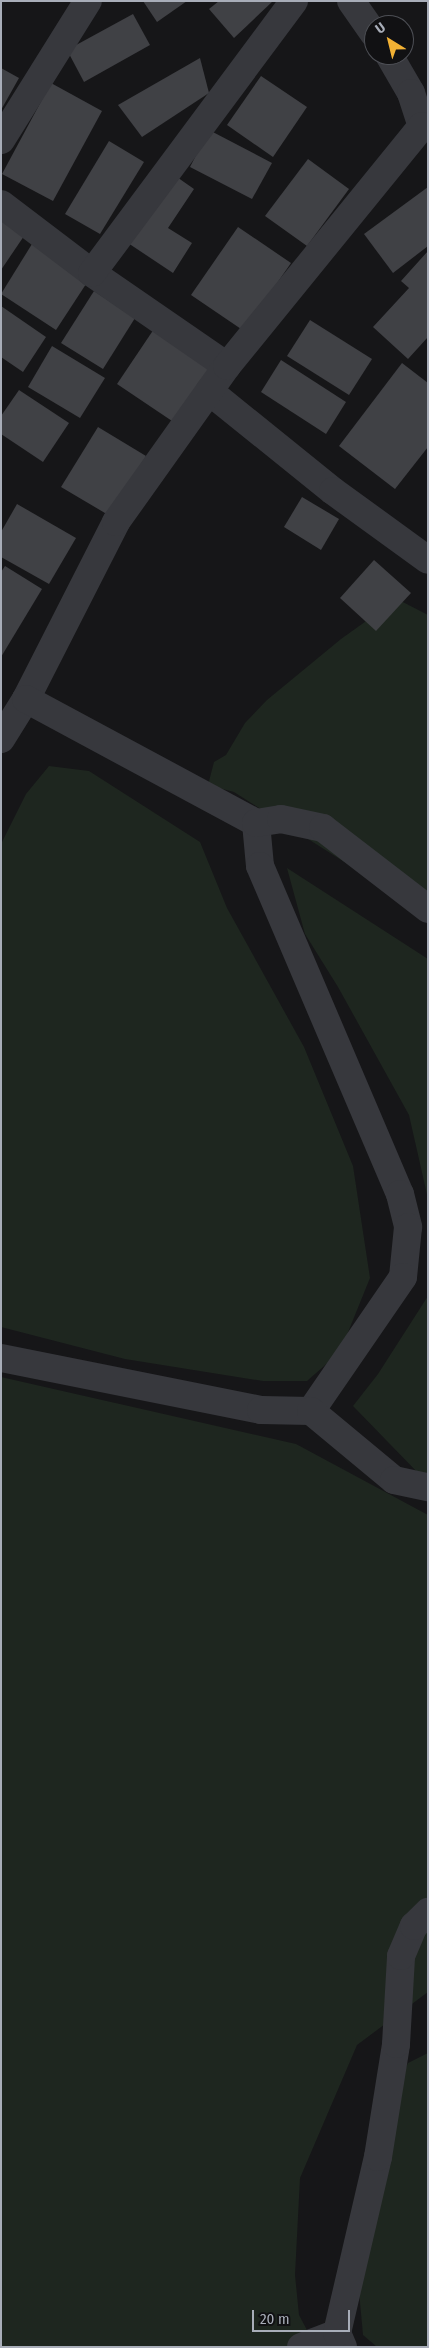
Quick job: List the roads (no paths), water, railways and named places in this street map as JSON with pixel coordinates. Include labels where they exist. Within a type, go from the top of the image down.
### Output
[{"type":"street","points":[[1,140],[88,1]]},
{"type":"street","points":[[92,273],[294,1]]},
{"type":"street","points":[[351,1],[364,20]]},
{"type":"street","points":[[2,733],[26,699],[116,522],[227,366],[425,127],[410,93],[395,65]]},
{"type":"street","points":[[1,204],[92,273],[227,366]]},
{"type":"street","points":[[209,391],[333,491],[428,560]]},
{"type":"street","points":[[26,699],[256,823],[281,819],[323,828],[428,909]]},
{"type":"street","points":[[256,823],[260,866],[400,1194],[408,1227],[403,1277],[311,1411]]},
{"type":"street","points":[[1,1358],[261,1410],[311,1411],[394,1480],[428,1487]]},
{"type":"street","points":[[301,2347],[340,2340],[378,2157],[396,2044],[401,1956],[414,1926],[428,1912]]}]
